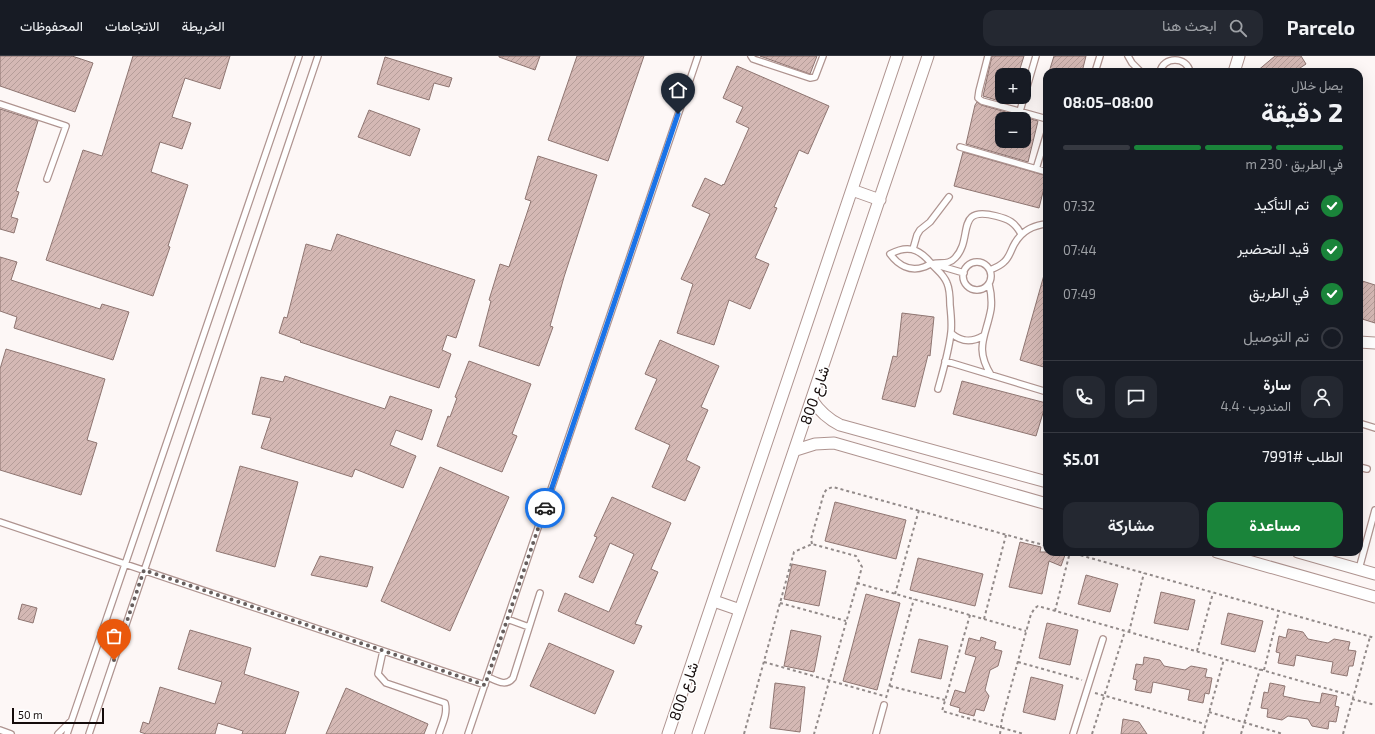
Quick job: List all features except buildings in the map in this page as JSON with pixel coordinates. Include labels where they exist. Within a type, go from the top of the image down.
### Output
[{"type":"street","name":"شارع 800","points":[[668,734],[897,56]]},
{"type":"street","name":"شارع 800","points":[[698,734],[796,450],[928,56]]},
{"type":"street","points":[[1235,68],[1239,56]]},
{"type":"street","points":[[852,190],[880,200]]},
{"type":"street","points":[[1363,342],[1375,343]]},
{"type":"street","points":[[812,400],[824,415],[840,425],[1043,481]]},
{"type":"street","points":[[796,450],[814,444],[834,443],[1043,503]]},
{"type":"street","points":[[1231,556],[1375,597]]},
{"type":"street","points":[[1312,556],[1375,574]]},
{"type":"street","points":[[714,601],[740,610]]},
{"type":"lane","points":[[67,734],[299,56]]},
{"type":"lane","points":[[89,734],[318,56]]},
{"type":"lane","points":[[468,734],[698,56]]},
{"type":"lane","points":[[750,56],[753,60],[810,78],[815,76],[823,56]]},
{"type":"lane","points":[[988,56],[978,98],[982,101],[1043,117]]},
{"type":"lane","points":[[1020,111],[1036,56]]},
{"type":"lane","points":[[1096,68],[1100,56]]},
{"type":"lane","points":[[1128,56],[1137,68]]},
{"type":"lane","points":[[1161,68],[1165,61],[1175,57],[1185,61],[1189,65],[1189,68]]},
{"type":"lane","points":[[0,104],[66,126],[47,179]]},
{"type":"lane","points":[[1036,169],[1043,146]]},
{"type":"lane","points":[[960,147],[1043,171]]},
{"type":"lane","points":[[913,249],[920,230],[930,222],[949,197]]},
{"type":"lane","points":[[938,389],[951,333],[950,291],[943,275],[931,264],[926,257],[920,252],[905,248],[890,254],[897,263],[908,268],[916,269],[931,264],[947,263],[954,259],[960,252],[969,219],[979,213],[985,213],[1008,219],[1018,228],[1021,234]]},
{"type":"lane","points":[[990,270],[998,267],[1005,261],[1010,254],[1014,243],[1021,234],[1031,228],[1043,224]]},
{"type":"lane","points":[[989,284],[981,290],[972,289],[965,282],[964,273],[966,268],[974,263],[983,263],[990,270],[991,280],[989,284],[992,301],[983,336],[983,357],[991,375]]},
{"type":"lane","points":[[931,264],[964,273]]},
{"type":"lane","points":[[951,333],[955,337],[966,341],[972,341],[983,336]]},
{"type":"lane","points":[[945,361],[1043,391]]},
{"type":"lane","points":[[1363,424],[1375,428]]},
{"type":"lane","points":[[1363,554],[1375,510]]},
{"type":"lane","points":[[0,522],[485,685]]},
{"type":"lane","points":[[1359,569],[1363,556]]},
{"type":"lane","points":[[488,677],[504,684],[510,682],[513,678],[540,593]]},
{"type":"lane","points":[[508,619],[529,627]]},
{"type":"lane","points":[[1073,734],[1103,639]]},
{"type":"lane","points":[[383,651],[378,674],[386,683],[445,704],[446,709],[439,734]]},
{"type":"lane","points":[[876,734],[884,705]]},
{"type":"lane","points":[[58,734],[71,721]]},
{"type":"lane","points":[[0,730],[11,734]]},
{"type":"path","points":[[812,544],[811,539],[824,493],[827,488],[832,487],[1043,545]]},
{"type":"path","points":[[895,594],[919,510]]},
{"type":"path","points":[[984,619],[1006,535]]},
{"type":"path","points":[[744,734],[794,552],[812,544],[856,556],[862,567],[814,734]]},
{"type":"path","points":[[1055,611],[1068,556]]},
{"type":"path","points":[[1083,556],[1375,638]]},
{"type":"path","points":[[1129,632],[1144,573]]},
{"type":"path","points":[[857,583],[1026,631]]},
{"type":"path","points":[[1197,651],[1213,593]]},
{"type":"path","points":[[884,705],[914,599]]},
{"type":"path","points":[[780,603],[846,621]]},
{"type":"path","points":[[1000,734],[1000,727],[1032,610],[1042,607],[1353,696]]},
{"type":"path","points":[[1264,670],[1278,611]]},
{"type":"path","points":[[970,615],[942,711],[1024,734]]},
{"type":"path","points":[[1092,734],[1125,631]]},
{"type":"path","points":[[1343,734],[1370,636]]},
{"type":"path","points":[[1202,734],[1224,659]]},
{"type":"path","points":[[764,662],[886,697]]},
{"type":"path","points":[[1018,662],[1089,682]]},
{"type":"path","points":[[1241,734],[1260,669]]},
{"type":"path","points":[[890,686],[945,700]]},
{"type":"path","points":[[1087,690],[1205,724]]},
{"type":"path","points":[[1352,699],[1375,706]]},
{"type":"path","points":[[1209,712],[1283,734]]},
{"type":"way so far","points":[[114,660],[144,570],[485,685],[545,508]]},
{"type":"route","points":[[545,508],[678,114]]}]
